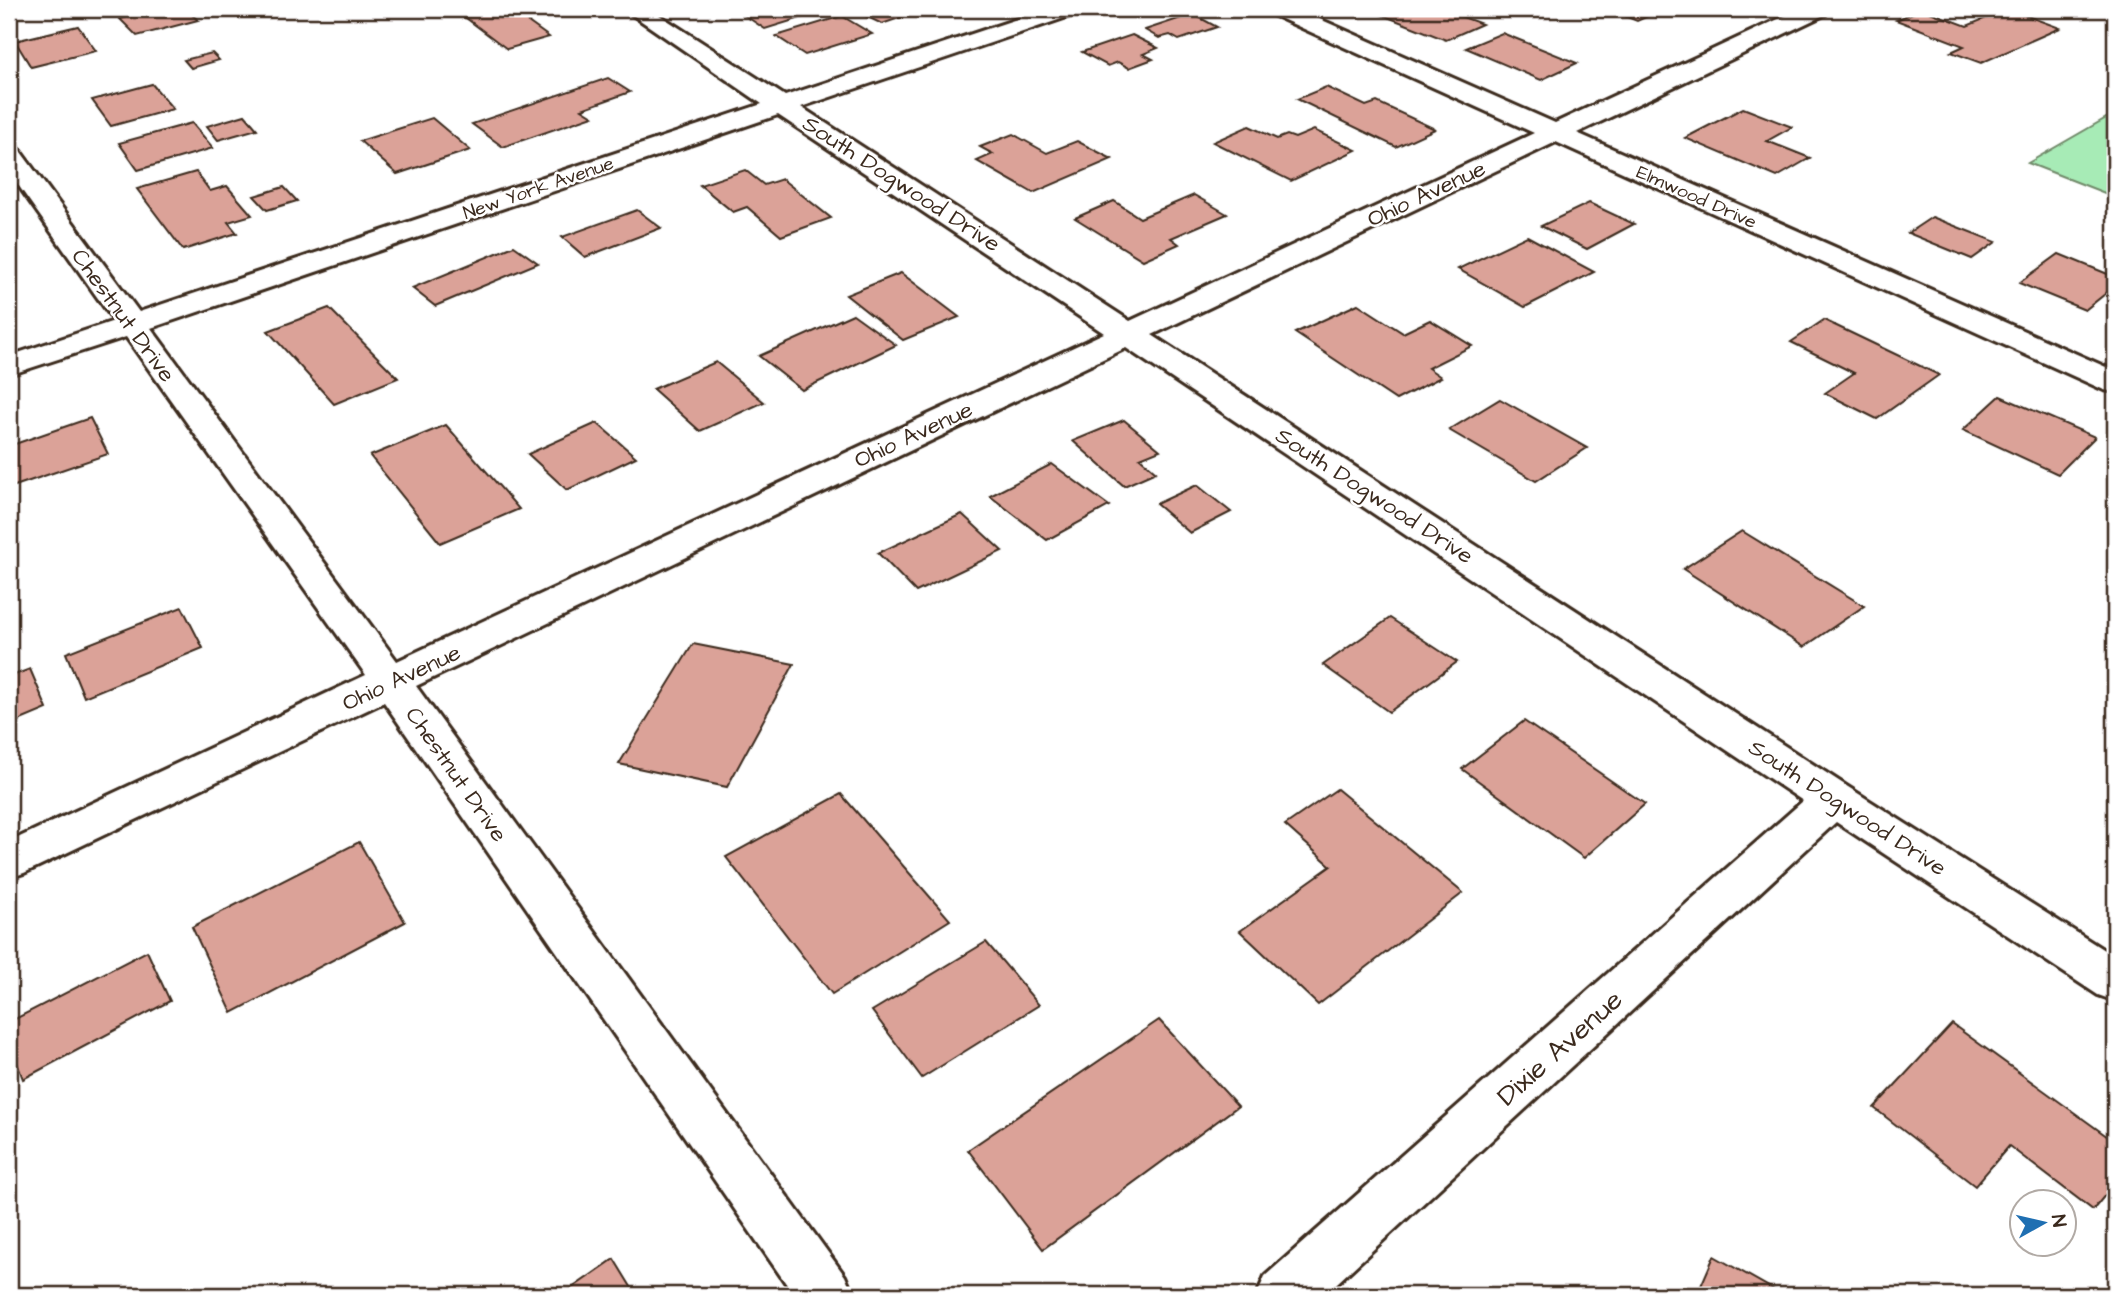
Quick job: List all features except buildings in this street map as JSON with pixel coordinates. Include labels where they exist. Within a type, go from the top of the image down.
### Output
[{"type":"street","name":"South Dogwood Drive","points":[[635,9],[784,104],[1833,799],[2115,981]]},
{"type":"street","name":"New York Avenue","points":[[9,366],[1068,9]]},
{"type":"street","name":"Elmwood Drive","points":[[1279,9],[2115,383]]},
{"type":"street","name":"Ohio Avenue","points":[[9,861],[1818,9]]},
{"type":"street","name":"Chestnut Drive","points":[[9,153],[391,681],[827,1295]]},
{"type":"street","name":"Dixie Avenue","points":[[1284,1295],[1833,799]]},
{"type":"green space","points":[[2115,113],[2115,197],[2028,163]]}]
